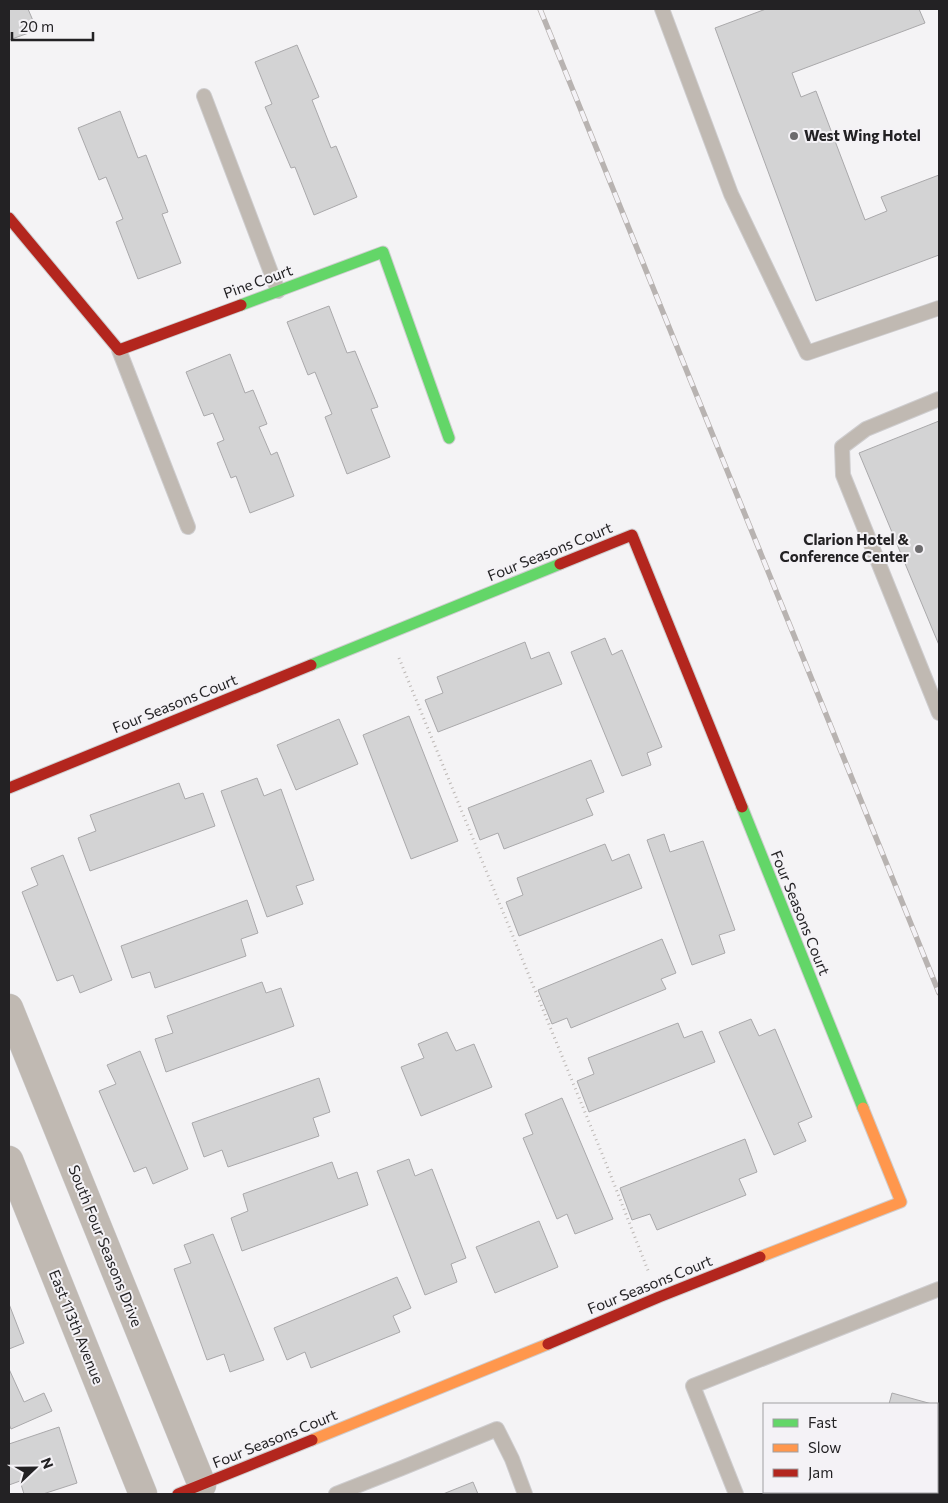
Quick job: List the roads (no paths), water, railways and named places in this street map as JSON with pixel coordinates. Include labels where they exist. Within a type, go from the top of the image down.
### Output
[{"type":"street","points":[[9,218],[119,350]]},
{"type":"street","name":"Pine Court","points":[[119,350],[383,252],[449,438]]},
{"type":"street","name":"Four Seasons Court","points":[[9,788],[632,536],[901,1202],[658,1297],[483,1371],[190,1490]]},
{"type":"street","name":"South Four Seasons Drive","points":[[9,1008],[190,1490]]},
{"type":"street","name":"East 113th Avenue","points":[[9,1160],[143,1494]]},
{"type":"lane","points":[[662,9],[731,194],[807,353],[939,308]]},
{"type":"lane","points":[[204,96],[278,290]]},
{"type":"lane","points":[[119,350],[188,527]]},
{"type":"lane","points":[[939,399],[866,428],[842,447],[843,475],[939,713]]},
{"type":"lane","points":[[736,1494],[693,1386],[939,1289]]},
{"type":"lane","points":[[336,1494],[497,1429],[512,1459],[525,1494]]},
{"type":"railway","points":[[540,9],[939,993]]},
{"type":"place","name":"West Wing Hotel","points":[[794,136]]},
{"type":"place","name":"Clarion Hotel & Conference Center","points":[[919,549]]}]
